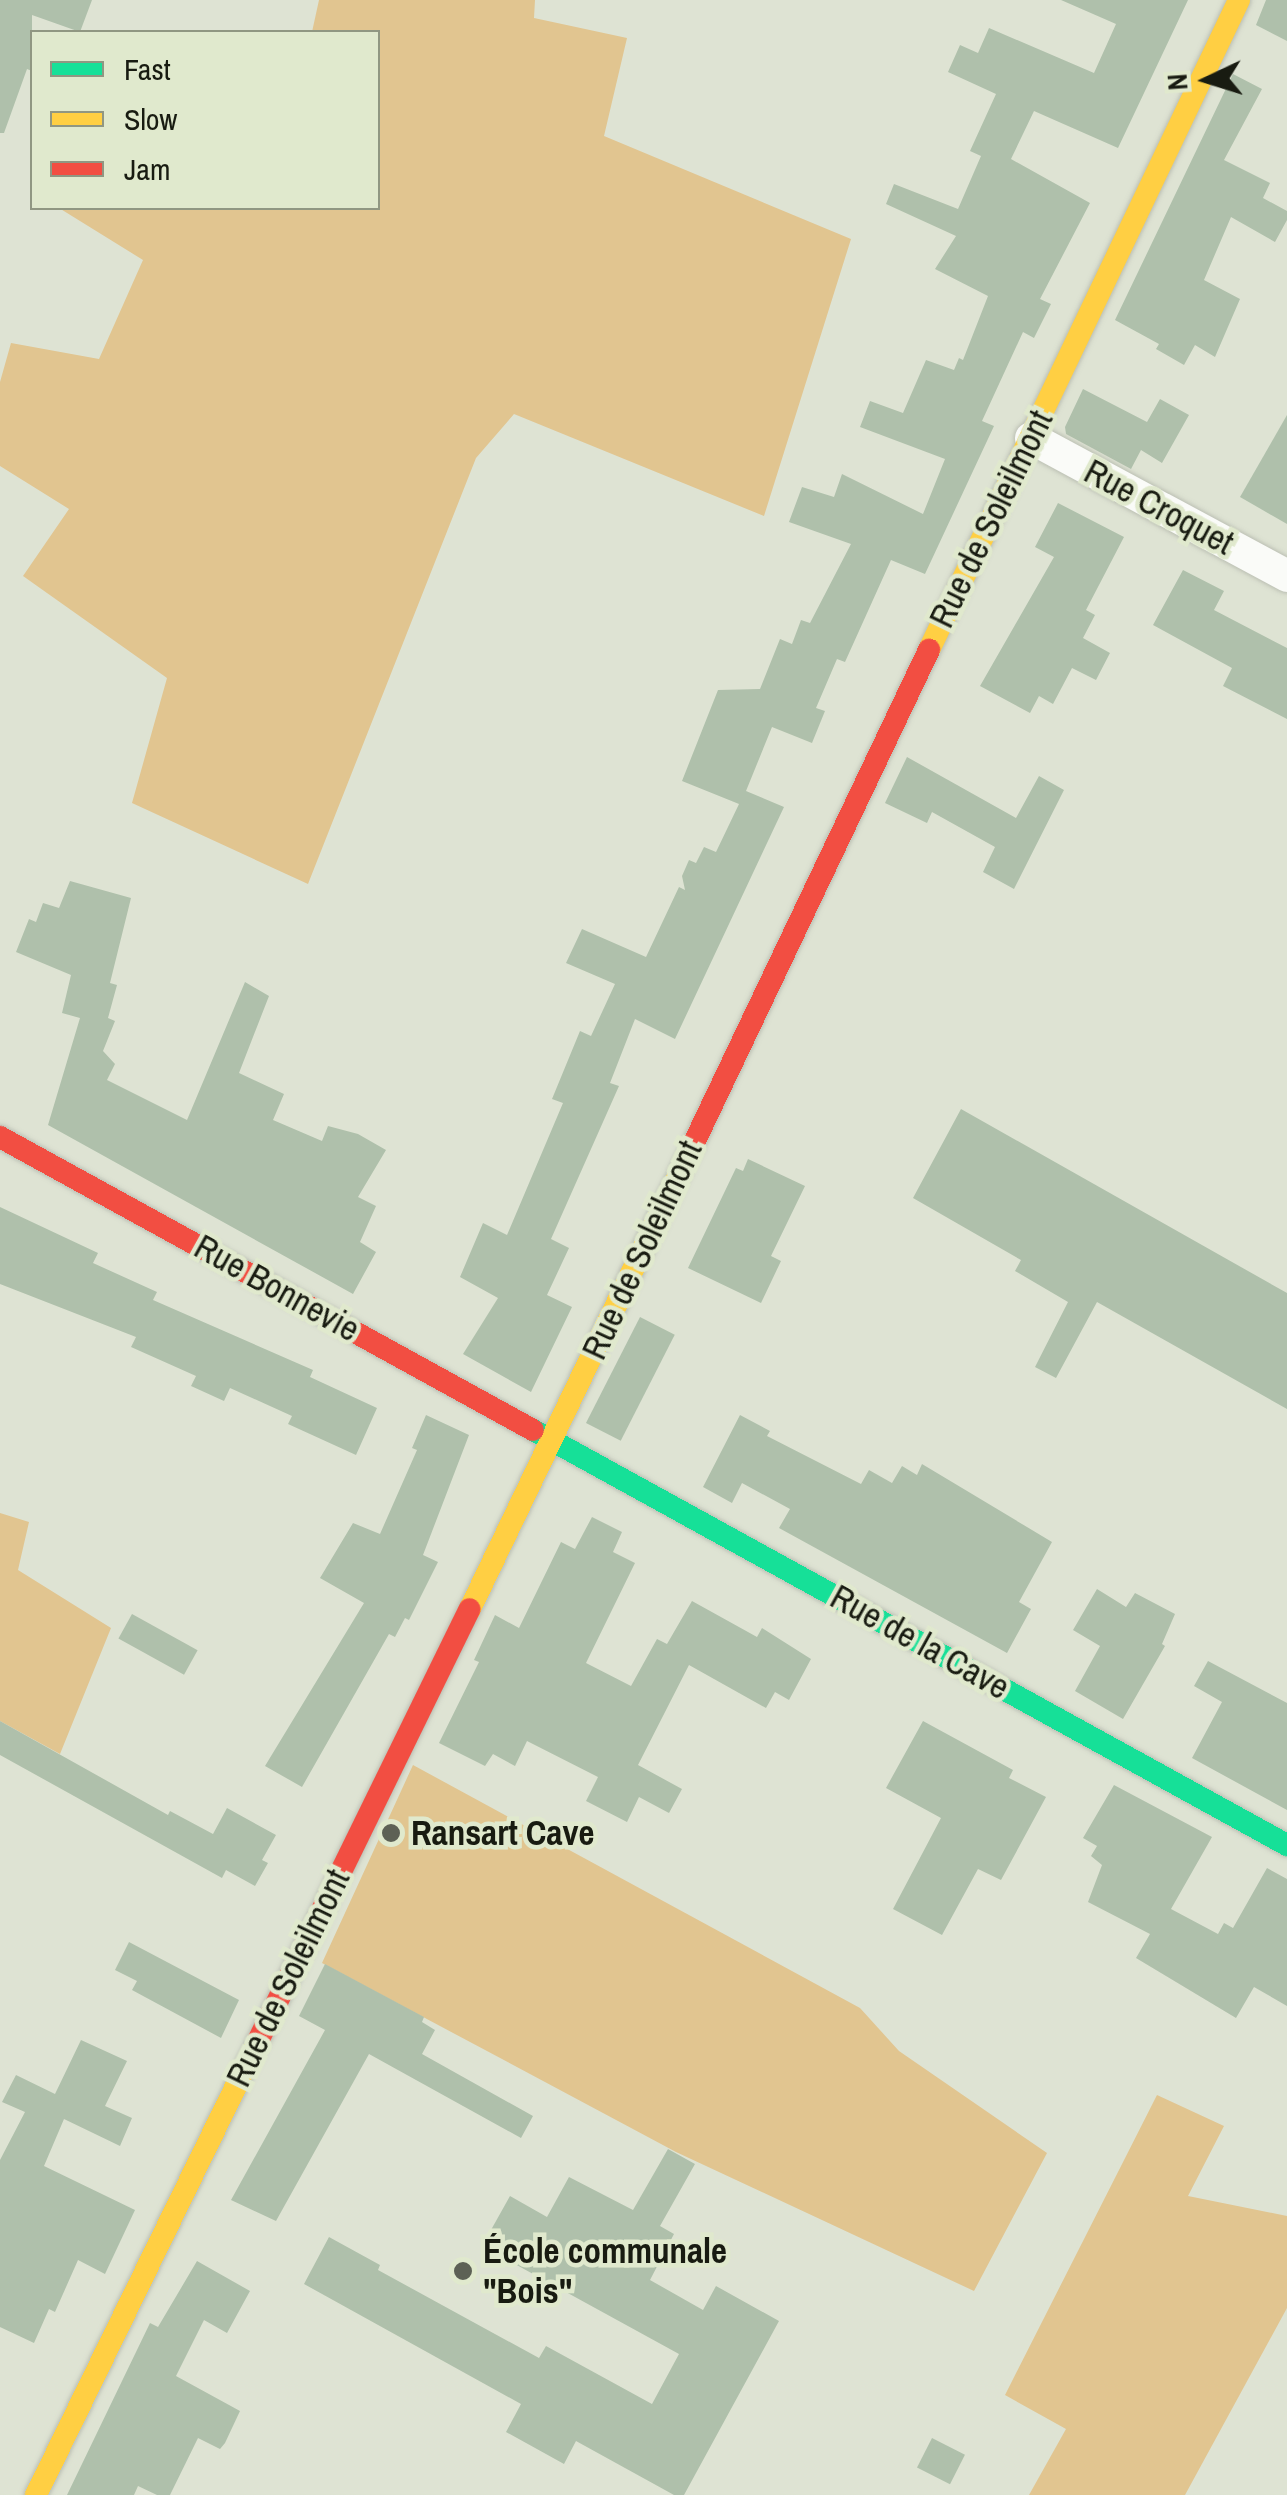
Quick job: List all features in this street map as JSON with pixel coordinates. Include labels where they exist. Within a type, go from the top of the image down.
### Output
[{"type":"street","name":"Rue de Soleilmont","points":[[36,2495],[554,1438],[1239,0]]},
{"type":"street","name":"Rue Croquet","points":[[1031,438],[1287,576]]},
{"type":"street","name":"Rue Bonnevie","points":[[0,1137],[554,1438]]},
{"type":"street","name":"Rue de la Cave","points":[[554,1438],[1287,1845]]},
{"type":"shaded area","points":[[319,0],[535,0],[534,18],[627,38],[604,136],[851,239],[764,516],[514,414],[476,458],[308,884],[132,803],[167,678],[23,576],[69,509],[0,466],[0,382],[11,343],[99,359],[143,260],[62,210],[380,210],[380,30],[312,30]]},
{"type":"shaded area","points":[[0,1513],[29,1522],[18,1570],[111,1628],[60,1754],[0,1721]]},
{"type":"shaded area","points":[[413,1765],[860,2008],[899,2051],[1047,2153],[974,2291],[676,2152],[322,1963]]},
{"type":"shaded area","points":[[1157,2095],[1224,2126],[1188,2196],[1287,2216],[1287,2308],[1185,2495],[1029,2495],[1066,2429],[1005,2395]]},
{"type":"building","points":[[0,0],[92,0],[81,30],[32,15],[30,70],[27,69],[4,133],[0,133]]},
{"type":"building","points":[[1061,0],[1188,0],[1118,148],[1034,111],[1011,159],[1090,203],[1040,299],[1051,304],[1034,338],[1023,332],[982,421],[994,426],[925,574],[891,560],[845,662],[837,659],[816,708],[825,711],[812,743],[772,727],[746,791],[784,807],[675,1039],[635,1019],[610,1083],[619,1086],[551,1239],[569,1248],[547,1295],[572,1307],[531,1392],[463,1354],[498,1298],[460,1277],[483,1223],[507,1235],[563,1103],[552,1099],[580,1031],[591,1036],[615,984],[566,963],[582,929],[646,957],[679,887],[685,890],[682,876],[689,860],[696,863],[704,847],[716,852],[739,804],[682,781],[718,690],[760,689],[780,639],[792,644],[801,620],[810,623],[851,544],[789,522],[802,487],[834,497],[842,474],[923,514],[945,459],[860,427],[870,401],[903,413],[926,360],[954,370],[959,358],[963,360],[988,296],[935,269],[956,236],[886,204],[894,184],[958,209],[981,156],[970,151],[996,94],[948,72],[960,45],[978,53],[989,28],[1094,73],[1116,24]]},
{"type":"building","points":[[1266,0],[1287,0],[1287,41],[1256,25]]},
{"type":"building","points":[[1233,74],[1262,89],[1224,160],[1270,183],[1263,198],[1287,211],[1287,220],[1275,242],[1231,217],[1204,280],[1240,299],[1215,357],[1195,345],[1184,365],[1156,349],[1159,344],[1115,320]]},
{"type":"building","points":[[1083,389],[1147,422],[1160,399],[1189,415],[1162,463],[1141,450],[1131,469],[1066,434],[1065,427]]},
{"type":"building","points":[[1287,415],[1287,524],[1240,497]]},
{"type":"building","points":[[1058,503],[1124,537],[1086,610],[1095,615],[1083,638],[1110,653],[1096,680],[1072,668],[1053,704],[1039,696],[1030,713],[980,686],[1054,557],[1035,547]]},
{"type":"building","points":[[1183,570],[1224,591],[1214,610],[1287,648],[1287,719],[1223,686],[1232,668],[1153,625]]},
{"type":"building","points":[[907,757],[1016,818],[1039,776],[1064,790],[1014,889],[983,872],[995,847],[932,812],[927,823],[885,803]]},
{"type":"building","points":[[70,881],[131,898],[110,983],[117,985],[108,1018],[115,1021],[103,1051],[115,1064],[107,1080],[187,1120],[245,982],[269,996],[239,1073],[284,1094],[273,1120],[322,1141],[328,1126],[358,1134],[386,1150],[358,1197],[376,1206],[360,1242],[376,1252],[353,1294],[48,1125],[80,1018],[62,1013],[71,975],[16,952],[29,919],[36,922],[43,903],[59,908]]},
{"type":"building","points":[[961,1109],[1287,1293],[1287,1409],[1097,1302],[1056,1378],[1035,1367],[1068,1302],[1015,1271],[1021,1260],[913,1198]]},
{"type":"building","points":[[748,1159],[805,1186],[771,1256],[781,1261],[761,1303],[688,1268],[736,1168],[743,1171]]},
{"type":"building","points":[[0,1207],[98,1253],[93,1263],[157,1292],[153,1300],[313,1370],[310,1377],[377,1408],[356,1455],[288,1424],[292,1416],[230,1388],[224,1401],[191,1386],[196,1376],[131,1347],[136,1337],[0,1284]]},
{"type":"building","points":[[640,1317],[675,1335],[621,1441],[586,1423]]},
{"type":"building","points":[[426,1415],[469,1435],[423,1555],[438,1562],[409,1620],[405,1618],[395,1637],[389,1634],[302,1787],[265,1766],[364,1603],[320,1578],[353,1523],[380,1534],[417,1450],[412,1448]]},
{"type":"building","points":[[740,1415],[770,1431],[767,1436],[861,1484],[869,1470],[892,1483],[902,1466],[917,1475],[922,1464],[1052,1542],[1019,1602],[1031,1609],[1007,1653],[779,1528],[790,1509],[742,1483],[732,1503],[703,1487]]},
{"type":"building","points":[[592,1517],[622,1532],[613,1552],[635,1563],[586,1663],[631,1686],[657,1639],[667,1644],[692,1601],[757,1637],[762,1628],[811,1659],[789,1700],[775,1692],[766,1708],[689,1665],[638,1765],[682,1789],[669,1813],[639,1797],[627,1822],[586,1801],[598,1777],[527,1741],[515,1766],[493,1754],[485,1766],[439,1743],[479,1662],[474,1660],[495,1615],[519,1628],[561,1542],[575,1549]]},
{"type":"building","points":[[1097,1589],[1126,1607],[1135,1593],[1175,1614],[1162,1644],[1165,1646],[1123,1719],[1075,1691],[1100,1646],[1073,1630]]},
{"type":"building","points":[[132,1614],[198,1650],[184,1675],[118,1638]]},
{"type":"building","points":[[1208,1661],[1287,1703],[1287,1810],[1192,1758],[1222,1702],[1194,1686]]},
{"type":"building","points":[[0,1721],[168,1815],[170,1811],[213,1834],[227,1808],[276,1835],[262,1860],[268,1863],[255,1886],[226,1870],[222,1878],[0,1755]]},
{"type":"building","points":[[923,1721],[1013,1770],[1009,1778],[1046,1797],[1001,1880],[978,1869],[942,1935],[893,1909],[941,1818],[886,1788]]},
{"type":"building","points":[[1114,1785],[1212,1837],[1171,1909],[1218,1934],[1224,1923],[1233,1928],[1267,1868],[1287,1879],[1287,2006],[1254,1987],[1236,2018],[1136,1958],[1150,1934],[1088,1902],[1102,1865],[1091,1856],[1097,1846],[1083,1838]]},
{"type":"building","points":[[129,1942],[239,2000],[221,2038],[132,1990],[137,1981],[115,1970]]},
{"type":"building","points":[[325,1964],[424,2017],[422,2022],[435,2030],[422,2054],[533,2116],[521,2138],[369,2054],[276,2221],[231,2200],[325,2030],[299,2016]]},
{"type":"building","points":[[81,2040],[127,2061],[105,2106],[132,2118],[120,2146],[64,2119],[44,2166],[135,2210],[105,2274],[78,2260],[55,2312],[49,2309],[34,2343],[0,2327],[0,2160],[25,2112],[2,2102],[16,2075],[55,2094]]},
{"type":"building","points":[[668,2149],[695,2164],[660,2226],[674,2234],[650,2280],[703,2310],[716,2286],[779,2321],[684,2495],[674,2495],[576,2441],[564,2464],[506,2432],[521,2404],[304,2284],[329,2237],[380,2265],[378,2270],[539,2358],[546,2346],[652,2404],[679,2354],[482,2246],[510,2196],[547,2217],[569,2177],[633,2210]]},
{"type":"building","points":[[197,2261],[250,2291],[227,2333],[204,2320],[176,2376],[240,2411],[225,2443],[220,2449],[198,2438],[170,2495],[157,2495],[138,2486],[134,2495],[67,2495],[150,2323],[158,2327]]},
{"type":"building","points":[[932,2438],[965,2455],[950,2484],[917,2467]]},
{"type":"traffic: fast","points":[[533,1430],[1287,1845]]},
{"type":"traffic: slow","points":[[929,650],[1239,0]]},
{"type":"traffic: slow","points":[[470,1609],[692,1147]]},
{"type":"traffic: slow","points":[[36,2495],[257,2043]]},
{"type":"traffic: jam","points":[[692,1147],[929,650]]},
{"type":"traffic: jam","points":[[0,1137],[533,1430]]},
{"type":"traffic: jam","points":[[257,2043],[470,1609]]},
{"type":"place","name":"Ransart Cave","points":[[391,1833]]},
{"type":"place","name":"École communale \"Bois\"","points":[[463,2271]]}]
